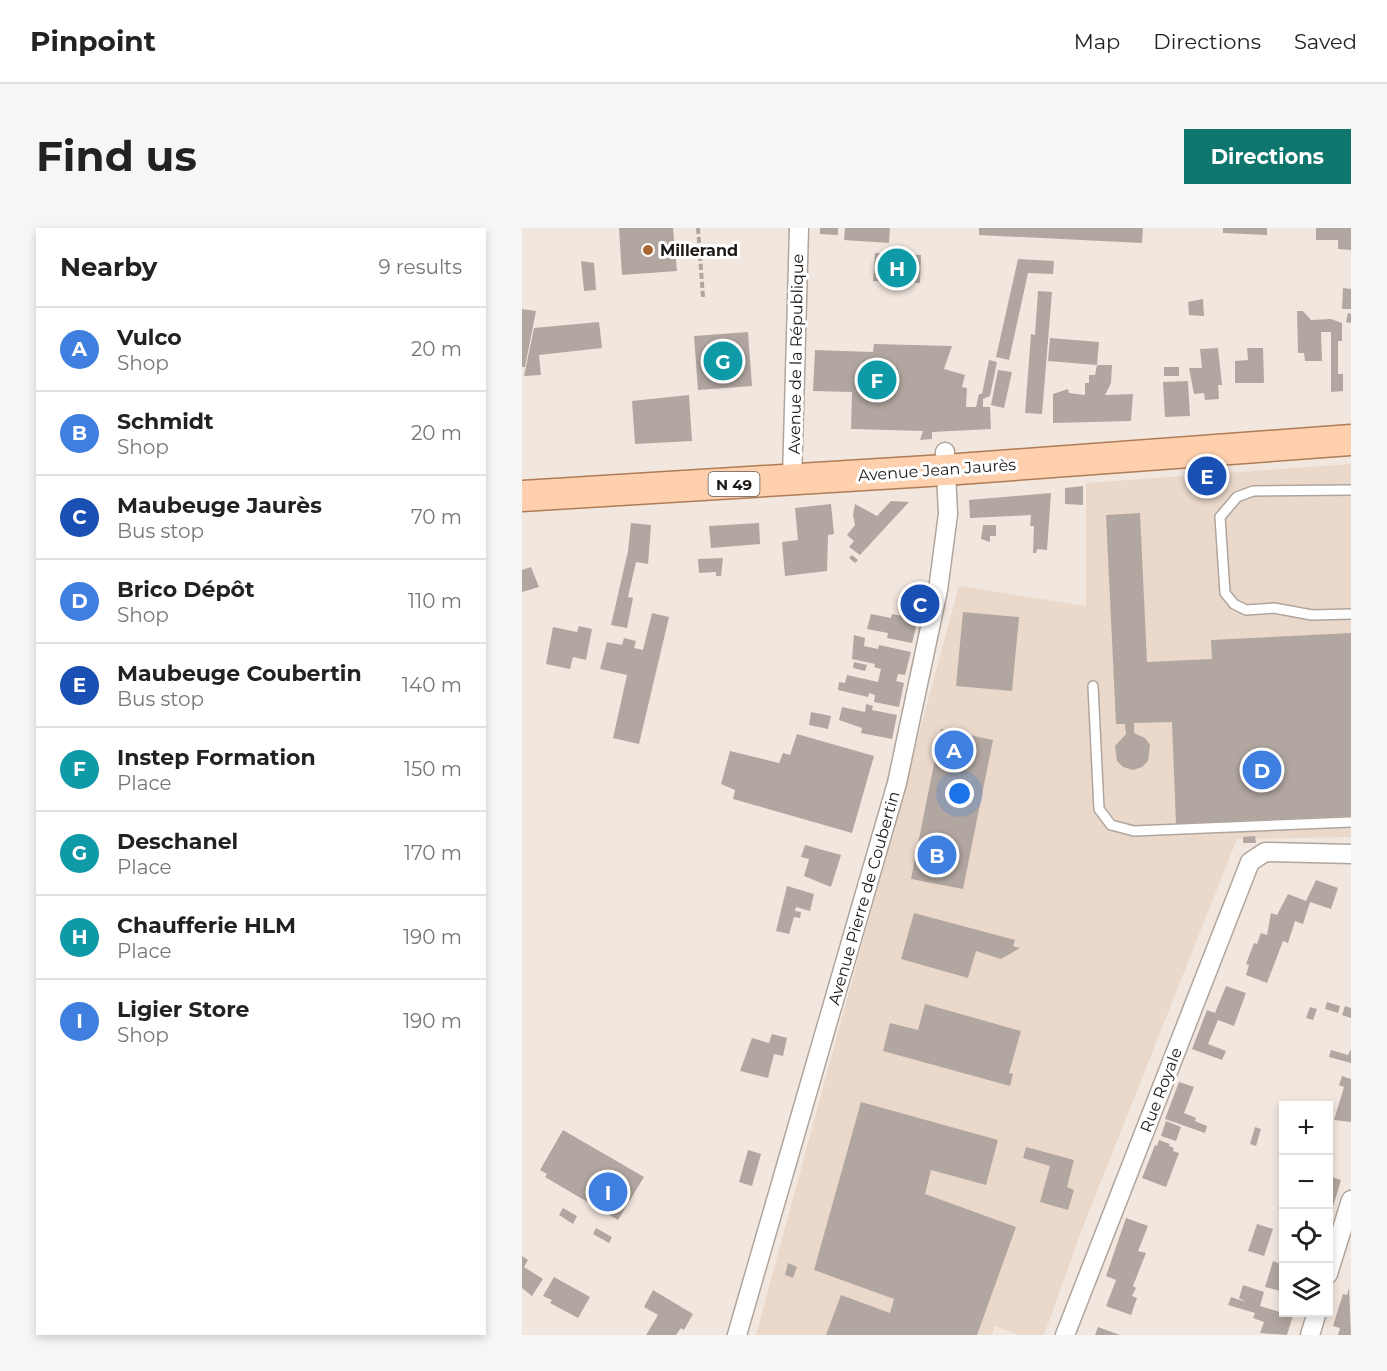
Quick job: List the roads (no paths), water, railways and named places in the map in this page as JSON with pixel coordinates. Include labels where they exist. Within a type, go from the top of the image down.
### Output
[{"type":"main road","name":"Avenue Jean Jaurès","points":[[945,461],[1351,422]]},
{"type":"main road","name":"Avenue Jean Jaurès","points":[[522,496],[792,470],[1351,440]]},
{"type":"main road","name":"Avenue Jean Jaurès","points":[[522,475],[792,470]]},
{"type":"street","name":"Avenue de la République","points":[[792,470],[799,228]]},
{"type":"street","name":"Avenue Pierre de Coubertin","points":[[736,1335],[897,783],[938,590],[948,514],[945,461]]},
{"type":"street","name":"Rue Royale","points":[[1065,1335],[1250,862],[1265,852],[1351,854]]},
{"type":"street","points":[[1332,1263],[1351,1200]]},
{"type":"street","points":[[1310,1335],[1315,1317]]},
{"type":"lane","points":[[1351,490],[1253,491],[1237,496],[1220,517],[1225,593],[1234,604],[1246,610],[1274,608],[1312,615],[1351,614]]},
{"type":"lane","points":[[1093,686],[1100,809],[1111,825],[1134,831],[1351,822]]},
{"type":"place","name":"Millerand","points":[[648,250]]},
{"type":"place","name":"Chaufferie HLM","points":[[897,268]]},
{"type":"place","name":"Deschanel","points":[[723,361]]},
{"type":"place","name":"Instep Formation","points":[[877,380]]},
{"type":"place","name":"Maubeuge Coubertin","points":[[1207,476]]},
{"type":"place","name":"Maubeuge Jaurès","points":[[920,604]]},
{"type":"place","name":"Vulco","points":[[954,750]]},
{"type":"place","name":"Brico Dépôt","points":[[1262,770]]},
{"type":"place","name":"Schmidt","points":[[937,855]]},
{"type":"place","name":"Ligier Store","points":[[608,1192]]}]
